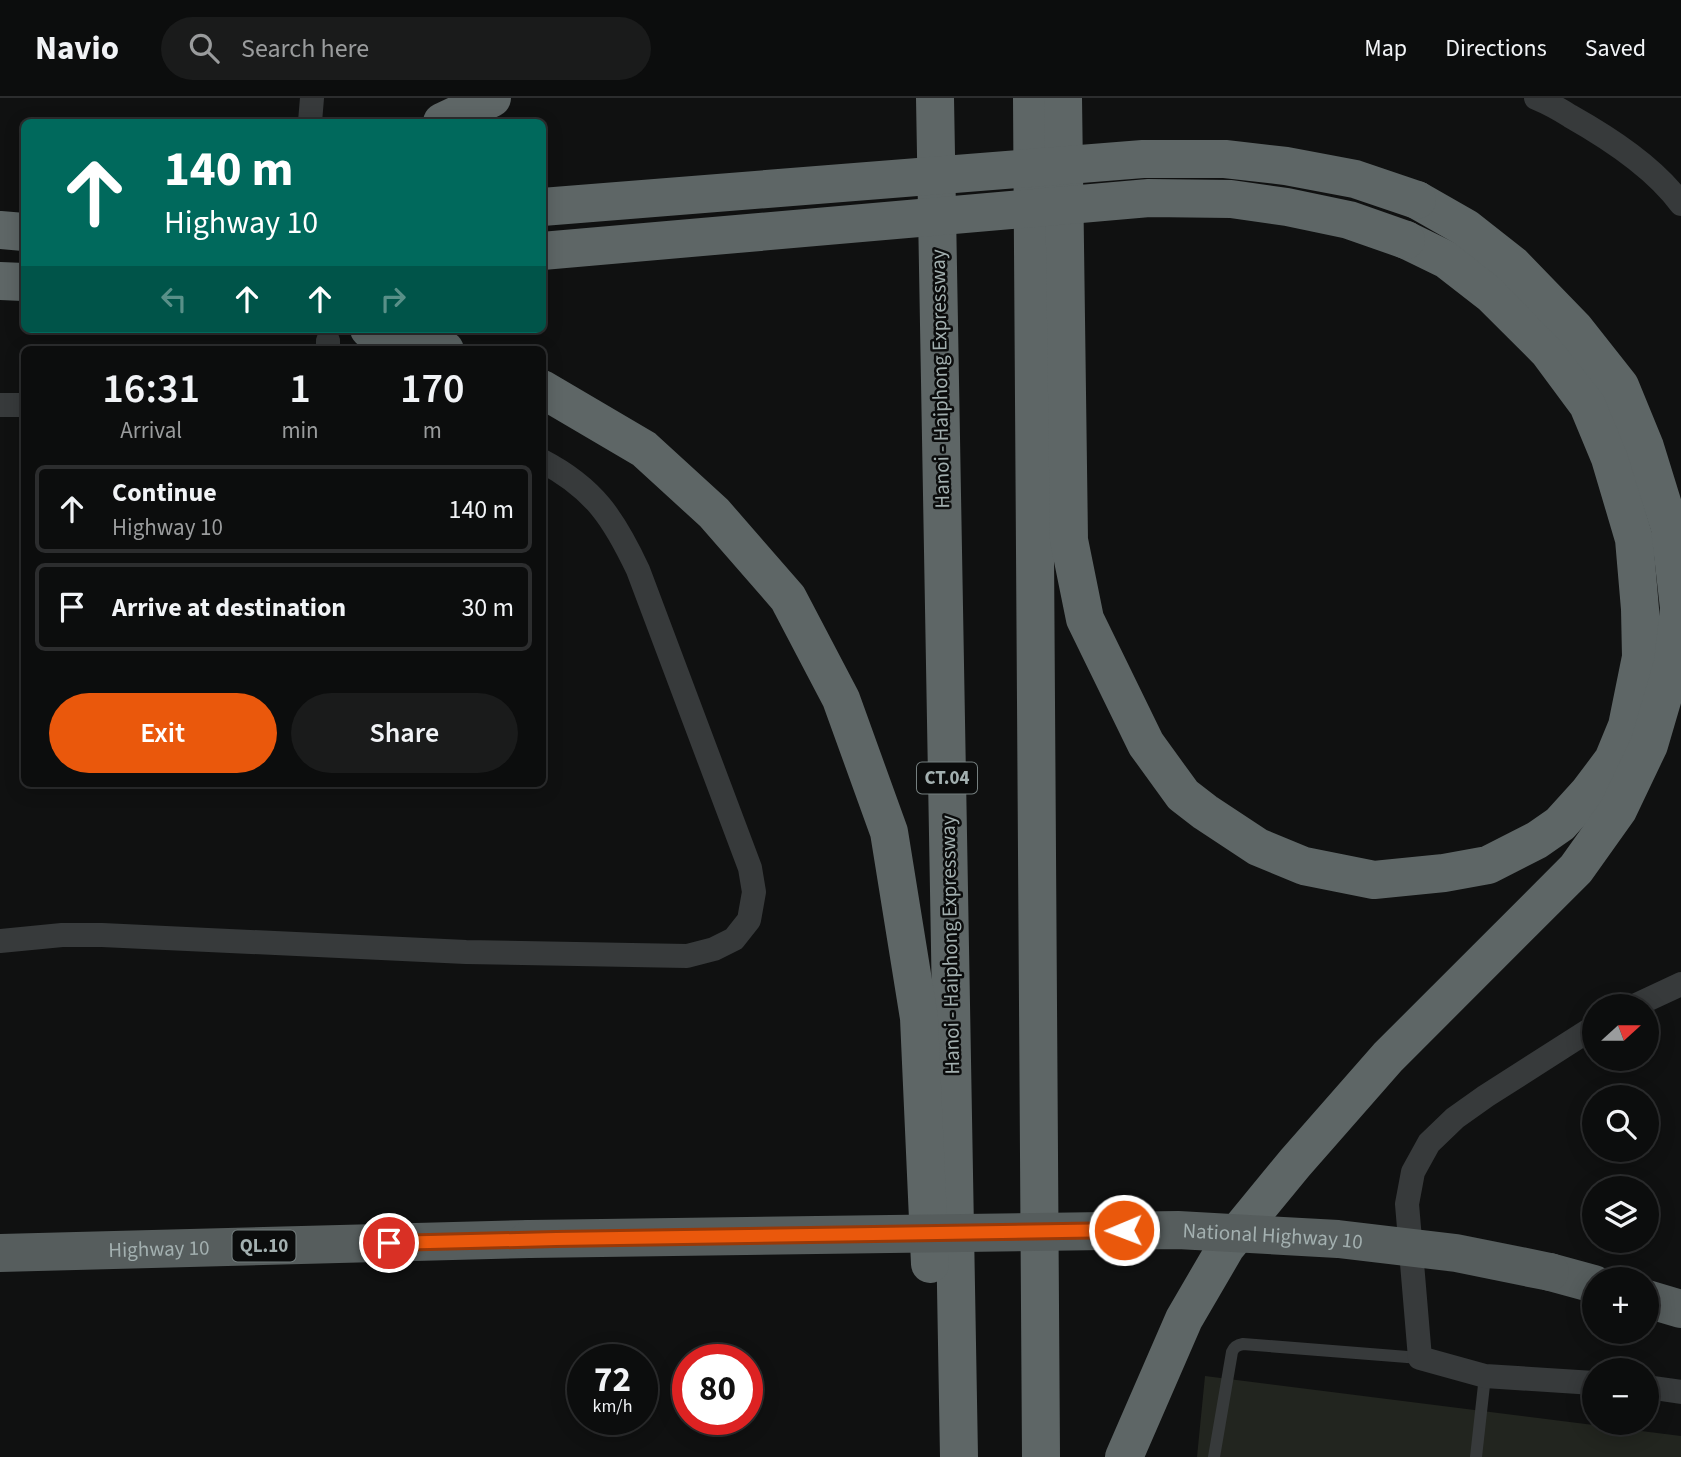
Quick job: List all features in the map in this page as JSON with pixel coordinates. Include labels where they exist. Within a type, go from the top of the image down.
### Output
[{"type":"highway","points":[[448,119],[492,98]]},
{"type":"highway","name":"Hanoi - Haiphong Expressway","points":[[935,98],[959,1457]]},
{"type":"highway","points":[[1032,98],[1041,1457]]},
{"type":"highway","points":[[546,251],[1064,205],[1149,198],[1231,199],[1287,207],[1349,220],[1406,240],[1447,260],[1492,295],[1548,351],[1588,405],[1611,458],[1634,539],[1641,657],[1627,726],[1613,760],[1590,792],[1560,824],[1537,840],[1488,864],[1444,873],[1374,880],[1304,866],[1258,847],[1205,812],[1183,794],[1146,744],[1085,619],[1069,540],[1064,205],[1063,98]]},
{"type":"highway","points":[[546,207],[1143,159],[1225,159],[1286,166],[1355,179],[1417,200],[1466,228],[1513,265],[1575,329],[1620,386],[1645,447],[1670,528],[1679,608],[1673,663],[1649,745],[1618,810],[1576,869],[1388,1057],[1226,1247],[1184,1319],[1124,1457]]},
{"type":"highway","points":[[0,230],[21,232]]},
{"type":"highway","points":[[0,281],[21,282]]},
{"type":"highway","points":[[390,333],[412,337],[435,346]]},
{"type":"highway","points":[[546,390],[644,449],[714,513],[788,598],[841,699],[889,832],[919,1018],[932,1296],[933,1457]]},
{"type":"highway","name":"National Highway 10","points":[[528,1239],[1178,1230],[1338,1239],[1456,1252],[1582,1281]]},
{"type":"highway","name":"Highway 10","points":[[0,1254],[528,1239]]},
{"type":"highway","points":[[1659,1303],[1681,1309]]},
{"type":"street","points":[[310,119],[312,98]]},
{"type":"street","points":[[1536,98],[1592,128],[1630,154],[1678,193]]},
{"type":"street","points":[[0,405],[21,405]]},
{"type":"street","points":[[0,941],[62,935],[102,935],[466,952],[687,956],[714,949],[734,939],[749,920],[754,892],[750,868],[638,570],[615,524],[599,504],[580,485],[546,463]]},
{"type":"street","points":[[1659,994],[1681,984]]},
{"type":"street","points":[[1582,1035],[1486,1096],[1455,1118],[1429,1143],[1413,1172],[1408,1204],[1420,1358],[1485,1376],[1582,1381]]},
{"type":"street","points":[[1659,1389],[1681,1392]]},
{"type":"lane","points":[[1214,1457],[1231,1352],[1238,1345],[1420,1358]]},
{"type":"lane","points":[[1476,1457],[1485,1376]]},
{"type":"shaded area","points":[[1205,1376],[1582,1424],[1582,1435],[1659,1433],[1681,1436],[1681,1457],[1197,1457]]},
{"type":"route","points":[[389,1243],[1124,1230]]}]
